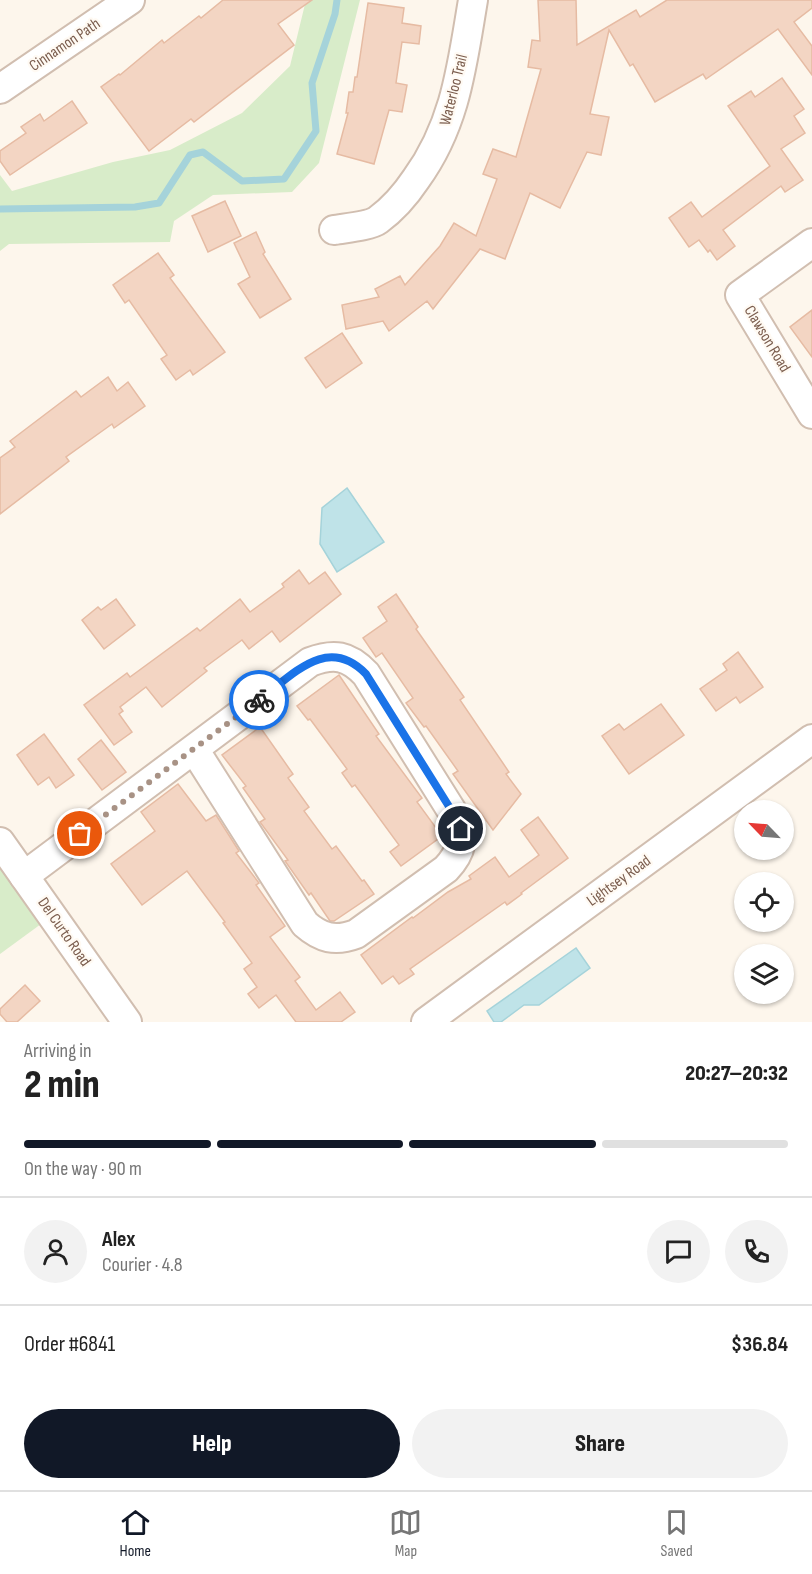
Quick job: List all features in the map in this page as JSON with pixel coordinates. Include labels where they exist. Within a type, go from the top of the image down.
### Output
[{"type":"street","name":"Cinnamon Path","points":[[0,89],[130,0]]},
{"type":"street","name":"Waterloo Trail","points":[[334,230],[377,221],[405,195],[429,161],[446,128],[458,89],[472,0]]},
{"type":"street","name":"Clawson Road","points":[[812,243],[740,295],[812,414]]},
{"type":"street","points":[[24,876],[310,662],[323,657],[339,657],[354,662],[366,674],[455,816],[461,829],[460,847],[455,859],[446,869],[356,934],[330,939],[316,933],[305,924],[194,749]]},
{"type":"street","name":"Lightsey Road","points":[[433,1020],[812,739]]},
{"type":"street","name":"Del Curto Road","points":[[0,842],[127,1022]]},
{"type":"green space","points":[[306,0],[360,0],[319,163],[292,192],[213,195],[174,221],[170,242],[9,244],[0,251],[0,175],[12,191],[113,162],[170,150],[242,113],[290,66]]},
{"type":"green space","points":[[0,868],[41,924],[0,954]]},
{"type":"water","points":[[347,488],[384,542],[337,572],[320,544],[322,508]]},
{"type":"water","points":[[576,948],[590,968],[539,1005],[524,1005],[501,1022],[494,1022],[487,1011]]},
{"type":"building","points":[[223,0],[312,0],[278,24],[294,45],[194,122],[191,119],[149,151],[101,87],[120,75],[162,40],[164,43]]},
{"type":"building","points":[[538,0],[576,0],[577,45],[636,10],[640,17],[667,0],[812,0],[812,8],[794,22],[812,46],[812,75],[778,29],[706,79],[703,74],[655,102],[633,64],[630,66],[609,30],[590,114],[609,117],[601,155],[587,152],[560,208],[530,193],[505,259],[480,249],[433,309],[427,301],[389,331],[383,321],[346,329],[342,305],[379,297],[375,289],[400,276],[405,285],[440,246],[454,223],[476,236],[497,179],[483,174],[493,149],[516,157],[541,69],[528,67],[532,40],[540,41]]},
{"type":"building","points":[[368,3],[404,8],[402,23],[421,26],[419,44],[402,42],[396,83],[407,85],[402,112],[389,110],[374,164],[337,154],[348,113],[346,113],[349,92],[353,92],[355,77],[357,77]]},
{"type":"building","points":[[782,78],[804,109],[794,116],[805,133],[781,149],[803,180],[785,192],[781,186],[723,230],[735,246],[717,260],[699,240],[689,247],[669,218],[691,202],[702,217],[770,166],[728,106],[751,91],[755,97]]},
{"type":"building","points":[[72,101],[87,123],[10,175],[0,161],[0,151],[26,133],[21,127],[40,114],[44,121]]},
{"type":"building","points":[[225,201],[241,236],[208,252],[192,216]]},
{"type":"building","points":[[256,232],[265,252],[263,254],[291,299],[260,318],[238,284],[250,277],[234,243]]},
{"type":"building","points":[[158,253],[174,275],[170,278],[225,352],[193,375],[190,370],[176,380],[161,359],[167,355],[129,300],[125,303],[113,285]]},
{"type":"building","points":[[812,310],[812,357],[790,327]]},
{"type":"building","points":[[342,333],[362,363],[326,388],[305,358]]},
{"type":"building","points":[[108,377],[117,391],[128,382],[145,406],[114,428],[112,424],[66,457],[69,461],[0,514],[0,458],[15,447],[10,441],[76,391],[81,397]]},
{"type":"building","points":[[299,570],[309,584],[325,572],[341,594],[280,642],[272,631],[249,649],[242,640],[204,668],[207,671],[162,707],[146,687],[120,707],[123,711],[119,714],[132,732],[114,745],[84,705],[127,673],[130,677],[197,628],[200,631],[240,599],[250,612],[284,587],[282,584]]},
{"type":"building","points":[[396,594],[418,627],[416,629],[464,697],[460,700],[509,772],[506,774],[521,794],[493,830],[453,774],[458,771],[426,726],[424,727],[406,703],[413,698],[382,653],[376,657],[363,638],[387,621],[378,607]]},
{"type":"building","points":[[116,599],[135,625],[104,649],[82,620],[98,607],[101,610]]},
{"type":"building","points":[[738,652],[763,687],[740,703],[736,697],[716,711],[700,689],[727,670],[723,664]]},
{"type":"building","points":[[339,675],[379,734],[376,736],[422,798],[417,802],[442,836],[401,866],[390,852],[399,845],[355,785],[352,787],[342,773],[347,769],[310,719],[308,720],[297,706]]},
{"type":"building","points":[[661,704],[684,735],[629,774],[602,736],[619,724],[624,730]]},
{"type":"building","points":[[260,727],[293,774],[288,778],[309,807],[304,811],[332,849],[336,846],[374,894],[334,921],[330,921],[285,861],[288,860],[260,822],[265,819],[243,788],[246,786],[222,755]]},
{"type":"building","points":[[44,734],[74,775],[56,788],[49,777],[38,785],[17,755]]},
{"type":"building","points":[[101,740],[126,772],[102,790],[78,759]]},
{"type":"building","points":[[178,784],[206,821],[216,815],[239,851],[236,853],[259,883],[256,885],[285,926],[270,937],[300,977],[295,981],[316,1010],[340,992],[355,1012],[341,1022],[296,1022],[276,995],[259,1008],[248,994],[257,987],[244,969],[252,963],[187,871],[142,905],[111,864],[155,831],[141,812]]},
{"type":"building","points":[[538,817],[568,858],[507,905],[505,902],[410,969],[414,974],[399,984],[393,976],[382,984],[361,955],[448,892],[471,879],[469,876],[495,857],[509,877],[539,855],[521,830]]},
{"type":"building","points":[[25,985],[40,1001],[17,1022],[7,1022],[0,1014],[0,1009]]},
{"type":"waterway","points":[[0,209],[135,207],[159,203],[190,155],[203,152],[242,181],[284,179],[316,131],[312,83],[335,14],[337,0]]},
{"type":"way so far","points":[[80,834],[259,700]]},
{"type":"route","points":[[259,700],[310,662],[323,657],[339,657],[354,662],[366,674],[461,829]]}]
